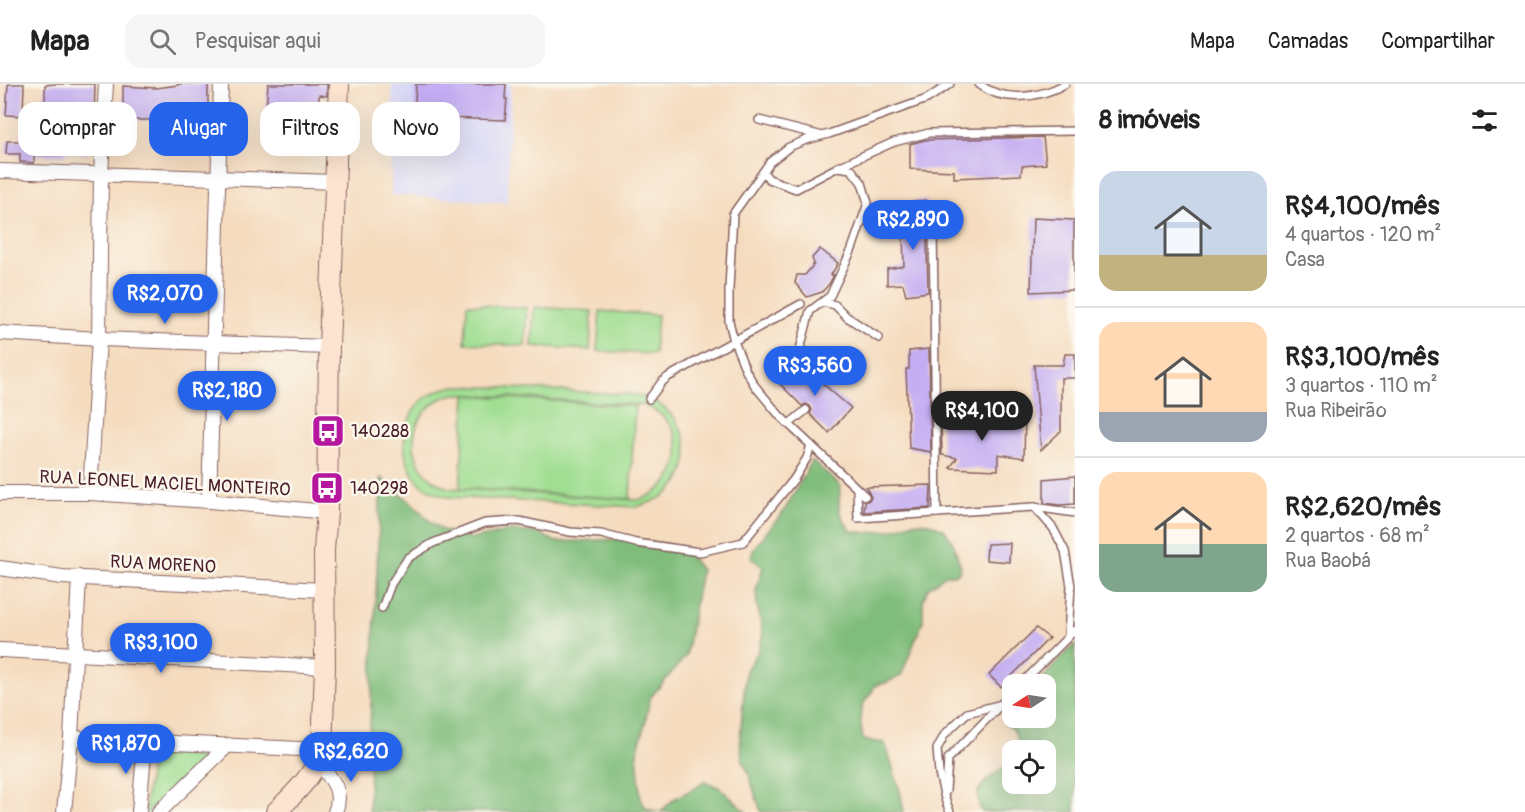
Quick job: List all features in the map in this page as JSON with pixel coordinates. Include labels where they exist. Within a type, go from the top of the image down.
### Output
[{"type":"street","points":[[90,494],[99,339],[101,174],[106,84]]},
{"type":"street","points":[[209,501],[221,84]]},
{"type":"street","points":[[276,812],[296,792],[320,756],[325,667],[324,550],[327,512],[329,347],[339,84]]},
{"type":"street","points":[[0,171],[336,182]]},
{"type":"street","points":[[0,333],[329,347]]},
{"type":"street","name":"RUA LEONEL MACIEL MONTEIRO","points":[[0,494],[90,494],[209,501],[327,512]]},
{"type":"street","name":"RUA MORENO","points":[[0,568],[62,577],[324,590]]},
{"type":"street","points":[[64,812],[71,738],[79,578]]},
{"type":"street","points":[[0,650],[325,667]]},
{"type":"street","points":[[71,738],[228,745],[320,756]]},
{"type":"street","points":[[139,812],[145,741]]},
{"type":"street","points":[[159,812],[228,745]]},
{"type":"street","points":[[320,756],[339,796],[339,804],[335,812]]},
{"type":"lane","points":[[865,496],[780,416],[755,386],[746,371],[729,321],[734,214],[770,162],[789,147],[927,99],[950,84]]},
{"type":"lane","points":[[979,84],[1000,95],[1019,97],[1039,94],[1065,84]]},
{"type":"lane","points":[[759,120],[822,136]]},
{"type":"lane","points":[[763,172],[768,179],[796,189],[894,142],[929,133],[1075,131]]},
{"type":"lane","points":[[797,361],[810,310],[830,296],[852,249],[868,202],[862,183],[851,169],[838,167]]},
{"type":"lane","points":[[933,227],[937,513]]},
{"type":"lane","points":[[823,302],[835,305],[847,317],[879,338]]},
{"type":"lane","points":[[649,399],[668,377],[801,304]]},
{"type":"lane","points":[[789,424],[806,410]]},
{"type":"lane","points":[[382,608],[391,584],[408,558],[433,543],[485,523],[519,521],[570,532],[601,534],[636,543],[700,552],[743,542],[794,479],[807,458],[811,445]]},
{"type":"lane","points":[[857,489],[858,518],[1034,507],[1075,513]]},
{"type":"lane","points":[[1034,507],[1053,528],[1065,551],[1071,586],[1068,636]]},
{"type":"lane","points":[[1032,674],[1075,630]]},
{"type":"lane","points":[[945,799],[948,759],[1002,704]]},
{"type":"lane","points":[[950,812],[939,773],[937,749],[945,734],[967,713],[1002,704]]},
{"type":"shaded area","points":[[392,84],[511,84],[507,202],[391,195],[391,156],[460,156],[460,102],[392,102]]},
{"type":"green space","points":[[467,304],[527,308],[525,346],[465,343]]},
{"type":"green space","points":[[534,307],[592,311],[590,350],[532,346]]},
{"type":"green space","points":[[600,311],[657,315],[654,354],[597,351]]},
{"type":"green space","points":[[455,386],[639,395],[667,410],[684,435],[687,456],[682,475],[667,494],[653,502],[636,507],[447,497],[425,487],[414,476],[408,465],[404,441],[410,417],[416,407],[425,398],[439,390]],"holes":[[[454,394],[643,405],[659,413],[670,425],[677,439],[678,454],[675,469],[667,482],[655,493],[638,500],[449,488],[433,480],[422,468],[415,454],[414,439],[417,425],[425,411],[437,401]]]},
{"type":"green space","points":[[466,395],[635,406],[630,499],[460,488]]},
{"type":"green space","points":[[812,461],[841,486],[839,510],[851,531],[867,533],[892,530],[913,522],[929,523],[944,529],[953,543],[961,567],[959,572],[946,575],[928,588],[923,601],[923,621],[901,676],[875,685],[861,711],[863,740],[884,743],[886,746],[904,812],[761,812],[742,759],[740,738],[746,670],[758,652],[763,635],[756,590],[763,567],[751,558],[754,548],[784,511]]},
{"type":"green space","points":[[381,478],[444,531],[471,539],[511,531],[539,533],[556,542],[620,539],[665,544],[690,556],[701,570],[686,656],[650,698],[637,753],[641,801],[646,808],[658,812],[369,812],[370,728]]},
{"type":"green space","points":[[1075,644],[1075,812],[982,812],[978,791],[1002,768],[1002,794],[1056,794],[1056,740],[1018,740],[1011,728],[1056,728],[1056,674],[1046,674]]},
{"type":"green space","points":[[153,746],[213,751],[148,812],[144,812]]},
{"type":"green space","points":[[704,781],[720,788],[746,812],[660,812],[674,799]]},
{"type":"building","points":[[8,84],[24,84],[23,102],[18,102],[18,116],[6,115]]},
{"type":"building","points":[[95,84],[94,102],[45,102],[45,85]]},
{"type":"building","points":[[208,84],[208,102],[149,102],[149,120],[137,120],[137,102],[123,102],[123,86],[156,88]]},
{"type":"building","points":[[268,84],[327,84],[327,96],[319,95],[319,102],[267,102]]},
{"type":"building","points":[[416,84],[506,84],[505,120],[460,119],[460,102],[415,102]]},
{"type":"building","points":[[1043,137],[1046,164],[1022,166],[1021,175],[954,178],[954,171],[910,169],[910,144],[925,140]]},
{"type":"building","points":[[7,141],[18,141],[18,154],[6,154]]},
{"type":"building","points":[[20,156],[34,156],[34,163],[20,162]]},
{"type":"building","points":[[926,200],[928,292],[906,295],[903,284],[887,285],[887,269],[904,266],[902,203]]},
{"type":"building","points":[[1033,218],[1074,220],[1074,290],[1031,292]]},
{"type":"building","points":[[820,249],[838,263],[831,275],[834,275],[822,292],[807,297],[795,283],[797,275],[805,275],[814,264],[812,258]]},
{"type":"building","points":[[929,349],[931,452],[909,448],[906,369],[909,369],[909,351]]},
{"type":"building","points":[[1065,354],[1075,354],[1075,378],[1061,378],[1061,431],[1041,450],[1034,365],[1063,365]]},
{"type":"building","points":[[793,365],[798,367],[801,365],[851,408],[829,433],[810,414],[812,410],[810,406],[806,404],[802,406],[778,382]]},
{"type":"building","points":[[1025,418],[1024,458],[998,454],[998,470],[950,468],[957,458],[942,455],[941,421]]},
{"type":"building","points":[[1075,476],[1075,504],[1044,503],[1044,479]]},
{"type":"building","points":[[931,485],[930,508],[864,512],[865,502],[871,497],[866,487]]},
{"type":"building","points":[[1010,543],[1009,562],[986,560],[987,544]]},
{"type":"building","points":[[1036,628],[1049,638],[1014,674],[1002,674],[1001,687],[989,675]]},
{"type":"place","name":"140288","points":[[328,431]]},
{"type":"place","name":"140298","points":[[327,488]]}]
